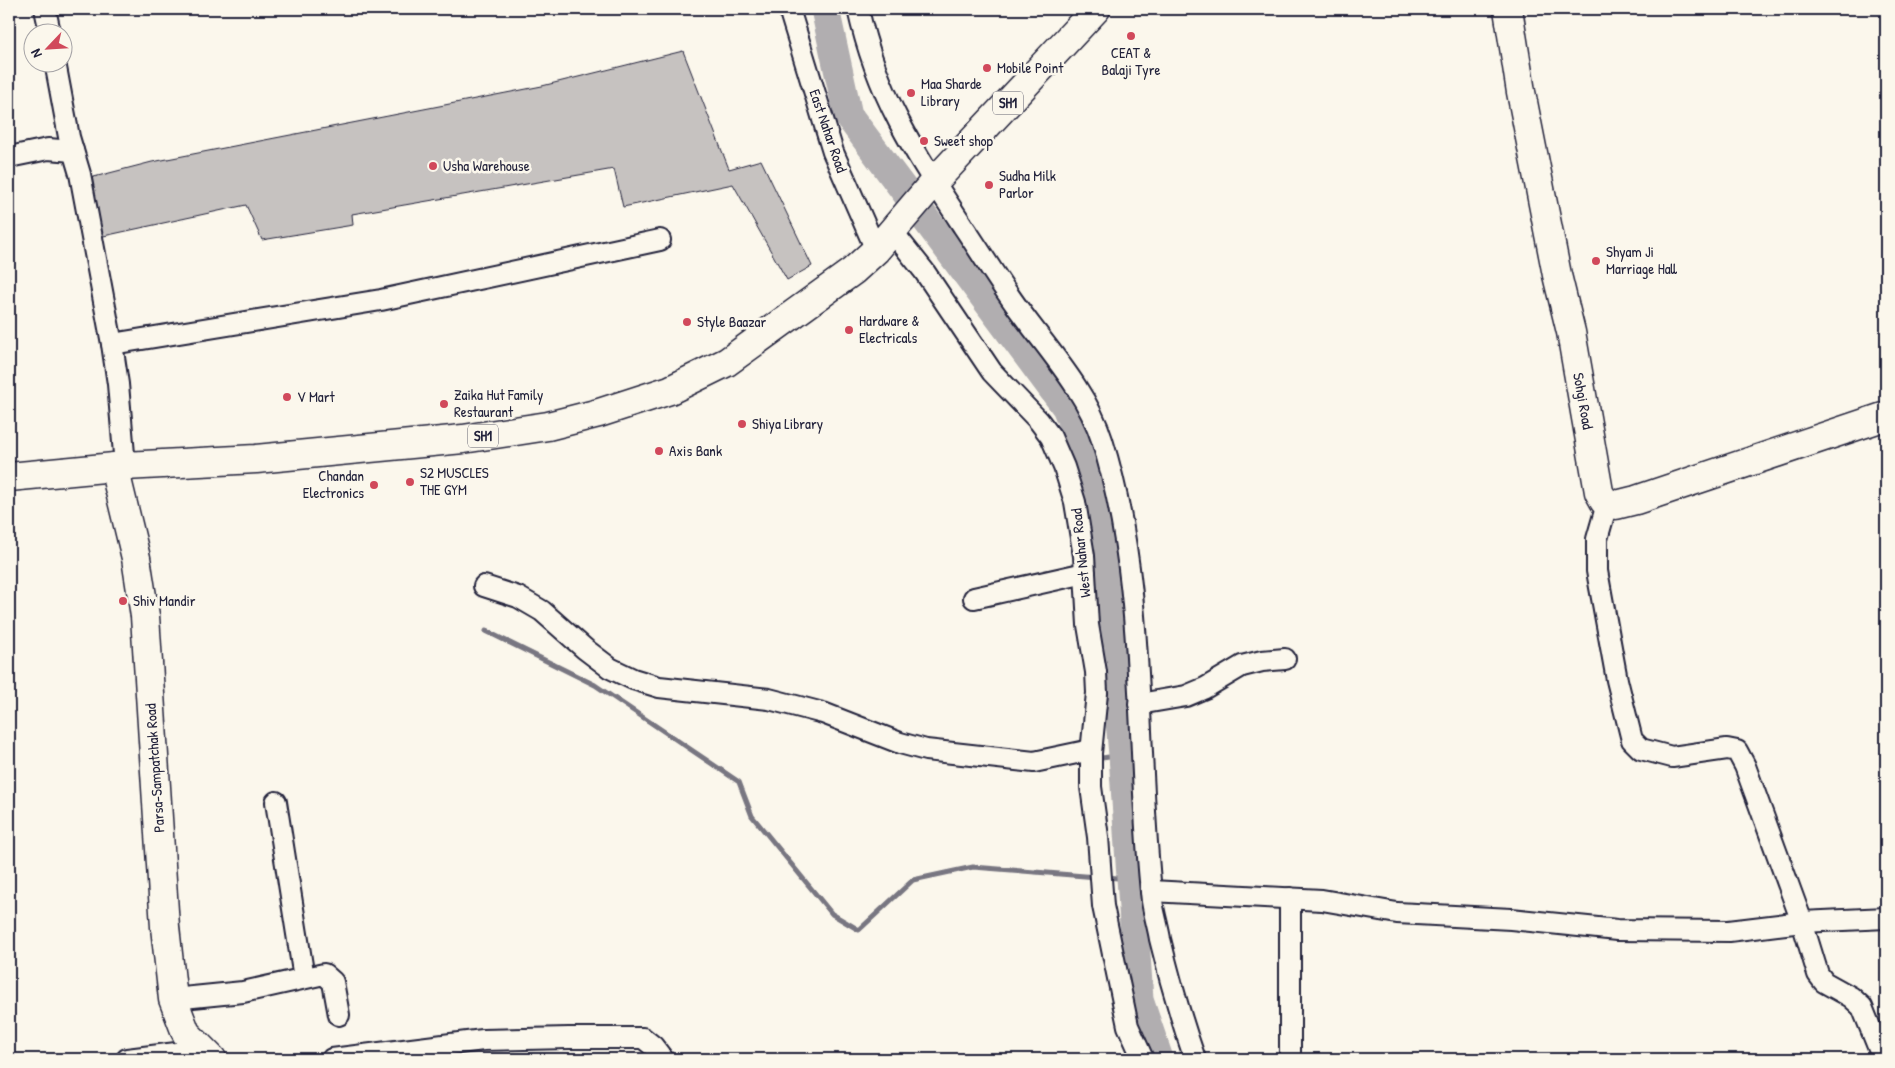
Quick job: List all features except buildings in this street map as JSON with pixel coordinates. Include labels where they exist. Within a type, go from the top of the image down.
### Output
[{"type":"main road","name":"SH1","points":[[9,477],[120,467],[256,459],[453,440],[548,426],[599,413],[670,390],[727,362],[810,304],[853,271],[889,235],[928,190],[1096,9]]},
{"type":"main road","name":"Sohgi Road","points":[[1508,9],[1521,92],[1557,275],[1571,332],[1599,492],[1607,504]]},
{"type":"main road","points":[[1607,504],[1622,504],[1636,500],[1886,416]]},
{"type":"main road","name":"Parsa-Sampatchak Road","points":[[120,467],[145,616],[165,927],[173,999],[186,1033],[206,1054]]},
{"type":"street","points":[[45,9],[48,22]]},
{"type":"street","name":"East Nahar Road","points":[[789,9],[834,152],[889,235]]},
{"type":"street","points":[[858,9],[866,47],[895,118],[928,190],[1064,370],[1087,406],[1101,436],[1115,485],[1128,550],[1152,891],[1174,998],[1195,1059]]},
{"type":"street","points":[[57,72],[73,151],[80,174],[112,344],[118,384],[120,467]]},
{"type":"street","points":[[9,156],[48,149],[73,151]]},
{"type":"street","name":"West Nahar Road","points":[[889,235],[924,270],[992,372],[1025,404],[1050,437],[1064,467],[1075,502],[1085,573],[1088,625],[1096,672],[1097,693],[1091,752],[1091,787],[1098,837],[1103,906],[1128,1026],[1143,1059]]},
{"type":"street","points":[[112,344],[381,300],[660,240]]},
{"type":"street","points":[[1607,504],[1597,539],[1597,571],[1630,735],[1636,746],[1641,749],[1672,757],[1727,749],[1737,751],[1745,766],[1802,922],[1820,978],[1857,1001],[1866,1016],[1883,1059]]},
{"type":"street","points":[[974,598],[1085,573]]},
{"type":"street","points":[[484,586],[518,597],[542,611],[610,668],[632,679],[659,686],[768,699],[823,713],[900,743],[926,750],[1034,762],[1091,752]]},
{"type":"street","points":[[1139,704],[1186,696],[1205,688],[1242,666],[1286,658]]},
{"type":"street","points":[[276,802],[304,978]]},
{"type":"street","points":[[1152,891],[1330,901],[1397,913],[1511,919],[1617,930],[1729,931],[1802,922],[1886,918]]},
{"type":"street","points":[[1290,898],[1290,1059]]},
{"type":"street","points":[[173,999],[243,992],[324,974],[331,978],[339,1016]]},
{"type":"street","points":[[332,1059],[483,1040],[643,1038],[653,1046],[663,1059]]},
{"type":"street","points":[[127,1059],[206,1054]]},
{"type":"waterway","points":[[825,9],[848,115],[1066,407],[1083,449],[1105,549],[1123,755],[1139,1000],[1159,1059]]},
{"type":"waterway","points":[[486,631],[595,685],[739,782],[752,816],[832,914],[859,930],[913,880],[973,867],[1097,877]]},
{"type":"waterway","points":[[1095,759],[1123,755]]},
{"type":"waterway","points":[[1105,877],[1131,879]]},
{"type":"place","name":"CEAT & Balaji Tyre","points":[[1131,36]]},
{"type":"place","name":"Mobile Point","points":[[987,68]]},
{"type":"place","name":"Maa Sharde Library","points":[[911,93]]},
{"type":"place","name":"Sweet shop","points":[[924,141]]},
{"type":"place","name":"Usha Warehouse","points":[[433,166]]},
{"type":"place","name":"Sudha Milk Parlor","points":[[989,185]]},
{"type":"place","name":"Shyam Ji Marriage Hall","points":[[1596,261]]},
{"type":"place","name":"Style Baazar","points":[[687,322]]},
{"type":"place","name":"Hardware & Electricals","points":[[849,330]]},
{"type":"place","name":"V Mart","points":[[287,397]]},
{"type":"place","name":"Zaika Hut Family Restaurant","points":[[444,404]]},
{"type":"place","name":"Shiya Library","points":[[742,424]]},
{"type":"place","name":"Axis Bank","points":[[659,451]]},
{"type":"place","name":"S2 MUSCLES THE GYM","points":[[410,482]]},
{"type":"place","name":"Chandan Electronics","points":[[374,485]]},
{"type":"place","name":"Shiv Mandir","points":[[123,601]]}]
